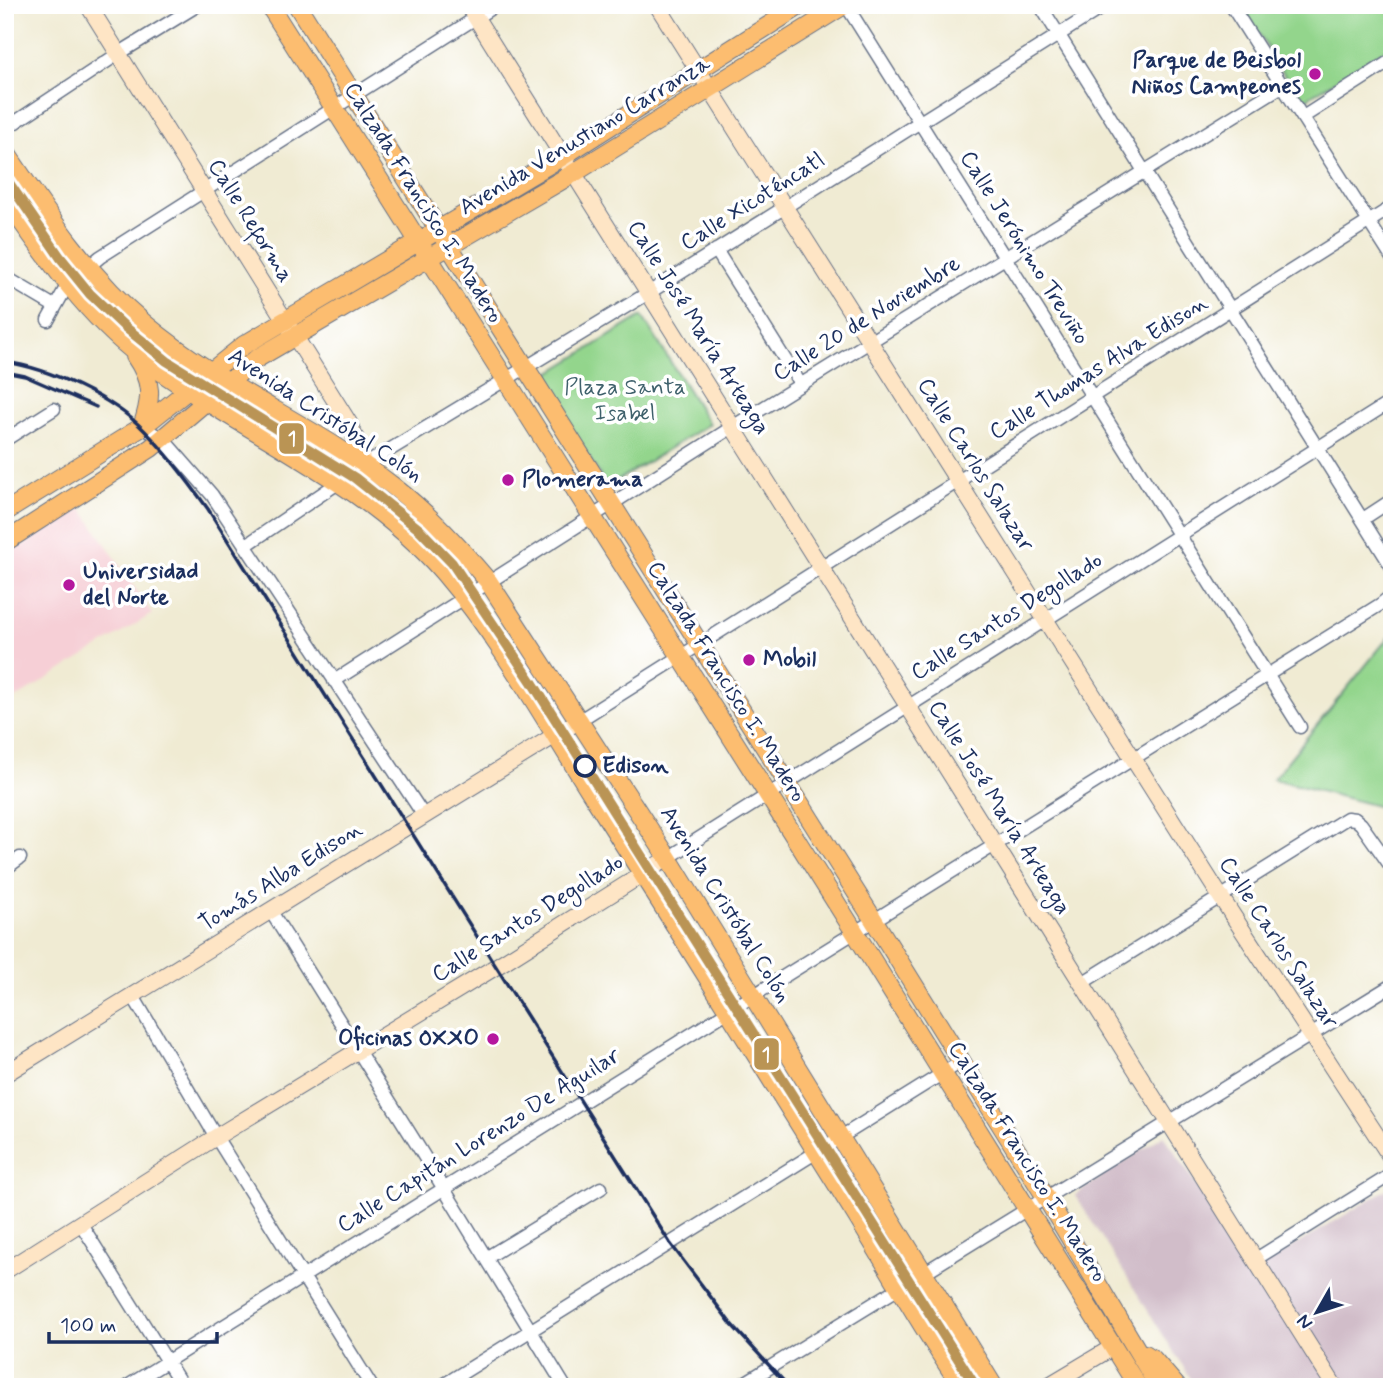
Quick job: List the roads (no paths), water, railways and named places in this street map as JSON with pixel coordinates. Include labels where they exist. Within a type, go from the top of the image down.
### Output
[{"type":"main road","name":"Calzada Francisco I. Madero","points":[[269,5],[854,931],[1138,1387]]},
{"type":"main road","name":"Calzada Francisco I. Madero","points":[[297,5],[873,919],[1045,1196],[1159,1387]]},
{"type":"main road","name":"Avenida Venustiano Carranza","points":[[5,512],[142,427],[244,345],[563,156],[801,5]]},
{"type":"main road","name":"Avenida Venustiano Carranza","points":[[5,542],[163,439],[256,359],[574,173],[845,5]]},
{"type":"main road","name":"Avenida Cristóbal Colón","points":[[5,151],[88,266],[145,324],[213,372],[393,486],[427,514],[488,581],[668,858],[994,1387]]},
{"type":"main road","name":"Avenida Cristóbal Colón","points":[[5,198],[68,284],[126,345],[206,402],[369,502],[412,539],[464,597],[643,874],[962,1387]]},
{"type":"main road","points":[[126,345],[142,366],[150,385],[148,407],[142,427]]},
{"type":"main road","points":[[1136,1349],[1153,1359],[1177,1387]]},
{"type":"street","name":"Calle Reforma","points":[[88,5],[349,423],[361,451],[363,466]]},
{"type":"street","points":[[5,129],[198,5]]},
{"type":"street","points":[[48,320],[68,284],[88,266],[354,95],[472,11],[496,5]]},
{"type":"street","name":"Calle Carlos Salazar","points":[[657,5],[786,206],[1044,620],[1392,1159]]},
{"type":"street","name":"Calle Jerónimo Treviño","points":[[845,5],[1300,727]]},
{"type":"street","points":[[1040,5],[1392,567]]},
{"type":"street","name":"Calle Xicoténcatl","points":[[245,546],[363,466],[650,292],[1106,5]]},
{"type":"street","points":[[1231,5],[1392,258]]},
{"type":"street","name":"Calle José María Arteaga","points":[[472,11],[1335,1387]]},
{"type":"street","points":[[1303,117],[1392,61]]},
{"type":"street","name":"Calle 20 de Noviembre","points":[[334,681],[734,426],[1282,86]]},
{"type":"street","name":"Calle Thomas Alva Edison","points":[[580,720],[1392,207]]},
{"type":"street","points":[[716,250],[801,385]]},
{"type":"street","points":[[5,277],[54,306]]},
{"type":"street","name":"Calle Santos Degollado","points":[[5,1271],[216,1137],[643,874],[1392,401]]},
{"type":"street","points":[[5,440],[54,409]]},
{"type":"street","points":[[142,427],[163,439],[212,495],[424,816]]},
{"type":"street","points":[[1363,519],[1392,500]]},
{"type":"street","points":[[854,931],[1392,595]]},
{"type":"street","name":"Tomás Alba Edison","points":[[5,1074],[580,720]]},
{"type":"street","points":[[1082,983],[1347,818],[1362,824],[1392,869]]},
{"type":"street","points":[[5,869],[20,858]]},
{"type":"street","points":[[270,910],[444,1187],[565,1387]]},
{"type":"street","name":"Calle Capitán Lorenzo De Aguilar","points":[[126,1387],[854,931]]},
{"type":"street","points":[[738,1387],[756,1382],[1045,1196],[1392,985]]},
{"type":"street","points":[[133,996],[216,1137],[372,1387]]},
{"type":"street","points":[[440,1387],[961,1062]]},
{"type":"street","points":[[1256,1259],[1392,1174]]},
{"type":"street","points":[[486,1258],[601,1188]]},
{"type":"street","points":[[81,1224],[183,1387]]},
{"type":"street","points":[[1046,1387],[1113,1347]]},
{"type":"railway","points":[[5,362],[41,371],[98,396],[144,430],[185,478],[208,509],[670,1243],[732,1325],[789,1387]]},
{"type":"railway","points":[[5,372],[25,376],[96,407]]},
{"type":"place","name":"Parque de Beisbol Niños Campeones","points":[[1315,74]]},
{"type":"place","name":"Plomerama","points":[[508,480]]},
{"type":"place","name":"Universidad del Norte","points":[[69,585]]},
{"type":"place","name":"Mobil","points":[[749,660]]},
{"type":"place","name":"Edison","points":[[585,766]]},
{"type":"place","name":"Oficinas OXXO","points":[[493,1039]]},
{"type":"park label","name":"Plaza Santa Isabel","points":[[625,401]]}]
